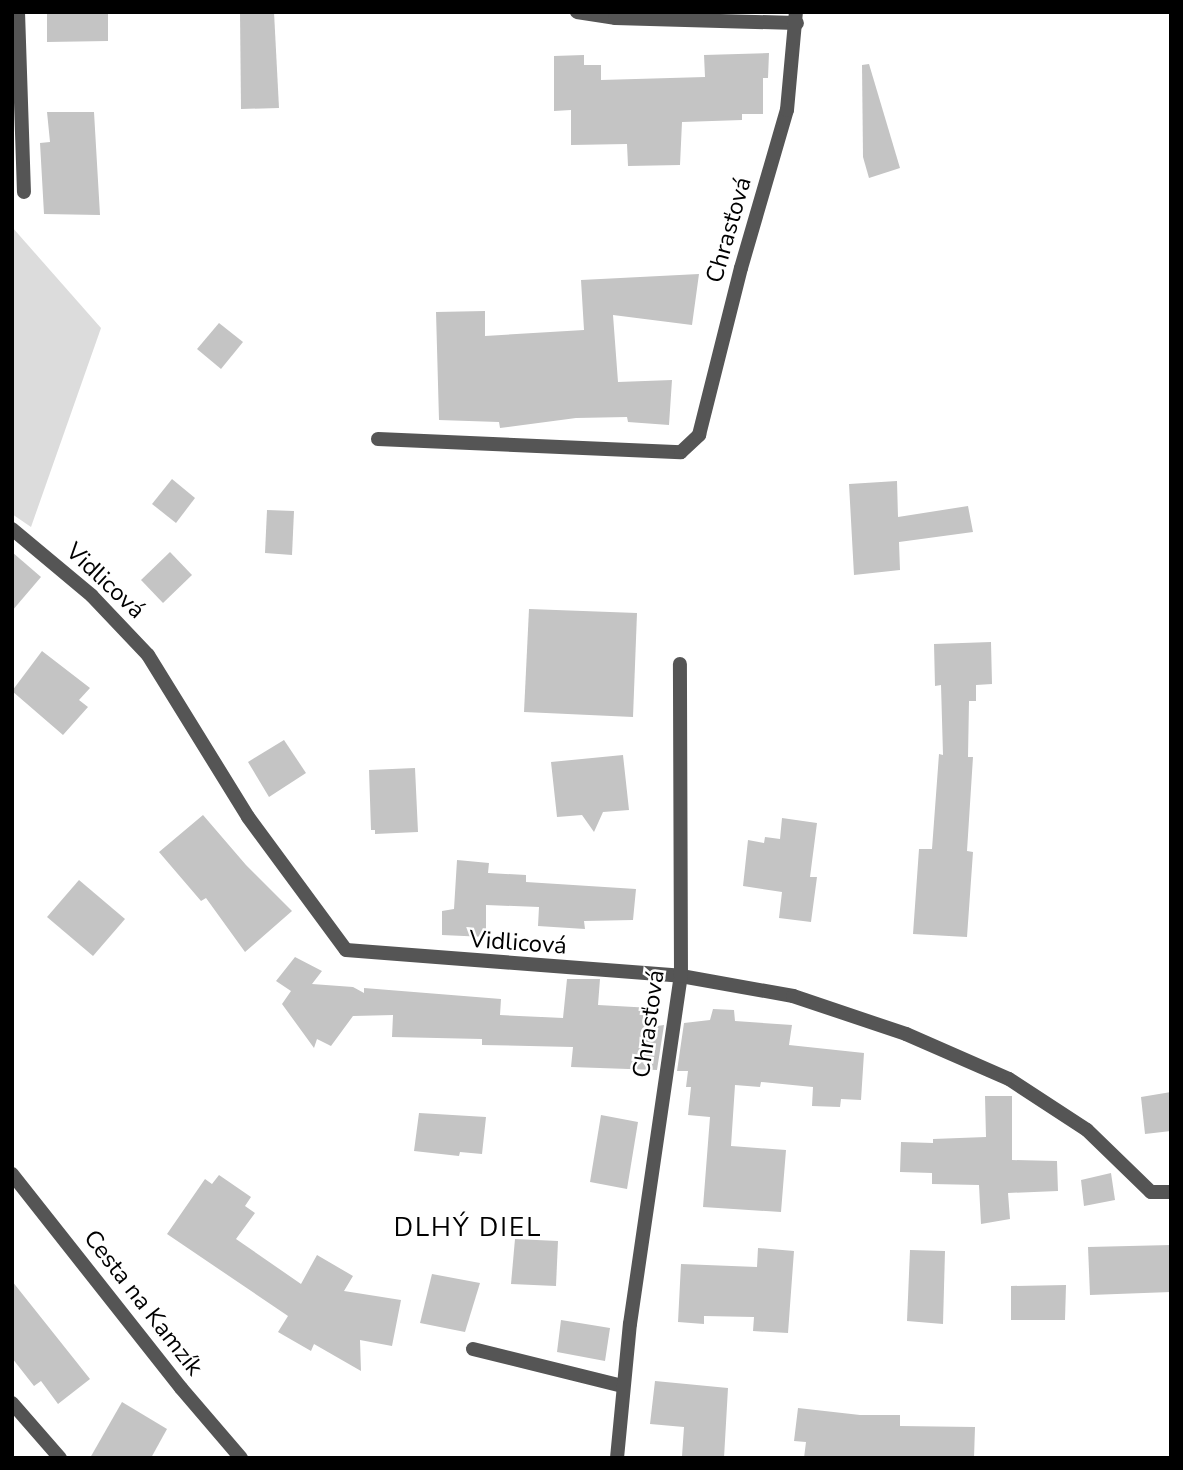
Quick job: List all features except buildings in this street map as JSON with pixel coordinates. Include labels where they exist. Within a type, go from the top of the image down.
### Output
[{"type":"street","points":[[18,12],[24,192]]},
{"type":"street","points":[[577,12],[615,18],[796,18]]},
{"type":"street","name":"Chrasťová","points":[[378,439],[681,453],[699,435],[741,268],[788,110],[796,18]]},
{"type":"street","name":"Vidlicová","points":[[12,530],[92,596],[148,655],[248,817],[346,950],[681,976],[793,996],[906,1034],[1009,1079],[1087,1130],[1151,1192],[1171,1192]]},
{"type":"street","name":"Chrasťová","points":[[617,1458],[623,1386],[681,976],[680,664]]},
{"type":"street","name":"Cesta na Kamzík","points":[[12,1174],[241,1458]]},
{"type":"street","points":[[473,1349],[623,1386]]},
{"type":"street","points":[[12,1403],[60,1458]]},
{"type":"shaded area","points":[[12,227],[101,328],[31,527],[12,514]]},
{"type":"district","name":"DLHÝ DIEL","points":[[468,1228]]}]
